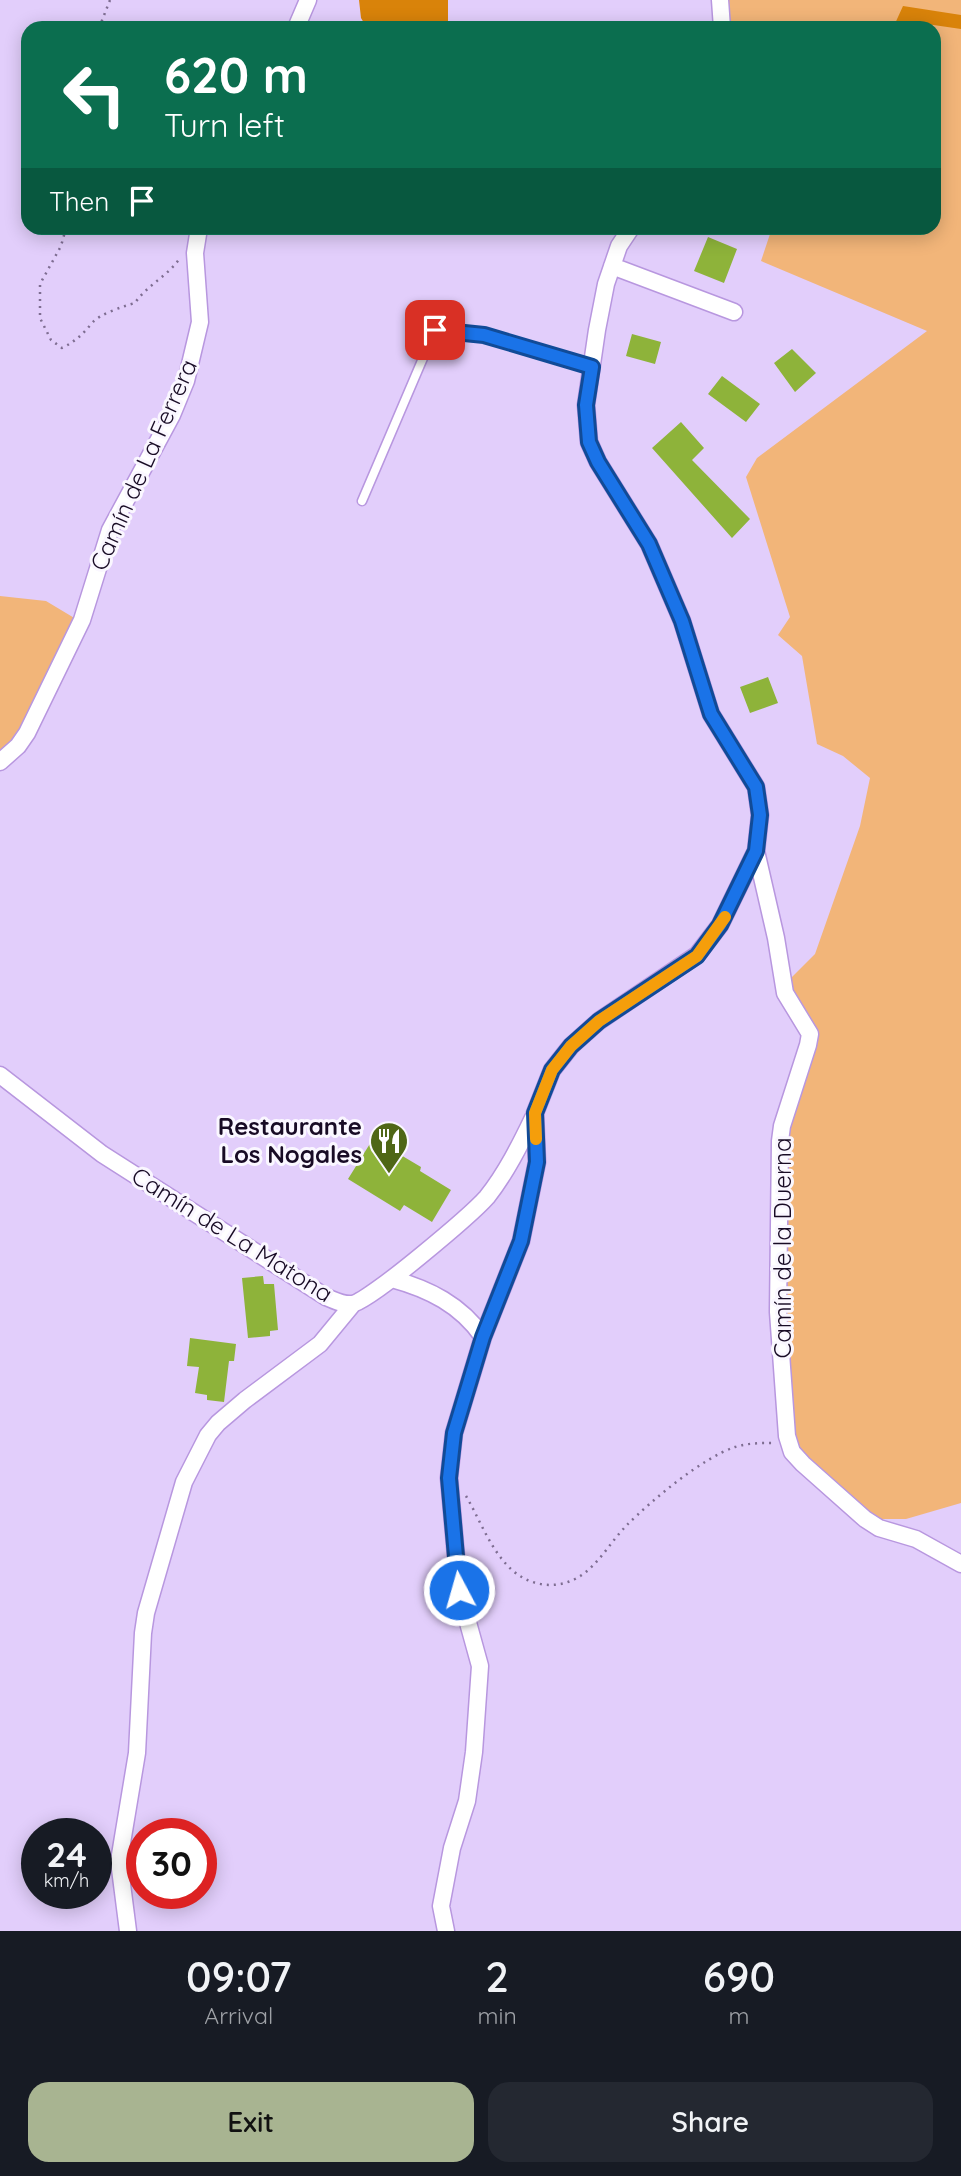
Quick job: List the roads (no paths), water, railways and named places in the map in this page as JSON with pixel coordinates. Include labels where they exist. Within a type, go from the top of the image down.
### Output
[{"type":"street","points":[[299,21],[308,0]]},
{"type":"street","points":[[720,0],[722,21]]},
{"type":"street","name":"Camín de La Ferrera","points":[[0,762],[18,746],[27,733],[82,620],[110,530],[172,415],[186,381],[200,323],[195,253],[198,235]]},
{"type":"street","points":[[626,235],[619,246],[606,284],[586,405],[589,442],[598,462],[649,544],[682,621],[711,714],[756,787],[760,815],[756,851]]},
{"type":"street","points":[[612,266],[734,312]]},
{"type":"street","name":"Camín de La Matona","points":[[0,1075],[102,1154],[326,1297],[339,1303],[353,1304],[392,1279],[485,1199],[505,1172],[535,1113],[552,1070],[571,1046],[599,1021],[697,956],[720,925],[756,851]]},
{"type":"street","name":"Camín de la Duerna","points":[[756,851],[785,993],[810,1034],[782,1126],[780,1141],[778,1312],[787,1436],[792,1452],[803,1464],[865,1519],[879,1528],[916,1539],[961,1564]]},
{"type":"street","points":[[446,1931],[441,1906],[452,1848],[467,1801],[474,1752],[480,1666],[459,1590],[449,1478],[454,1433],[483,1337],[521,1241],[537,1162],[535,1113]]},
{"type":"street","points":[[392,1279],[437,1296],[457,1308],[483,1337]]},
{"type":"street","points":[[128,1931],[119,1861],[137,1753],[145,1623],[184,1482],[197,1453],[218,1423],[320,1344],[353,1304]]},
{"type":"lane","points":[[362,501],[435,330],[484,335],[592,367]]},
{"type":"place","name":"Restaurante Los Nogales","points":[[389,1175]]}]
